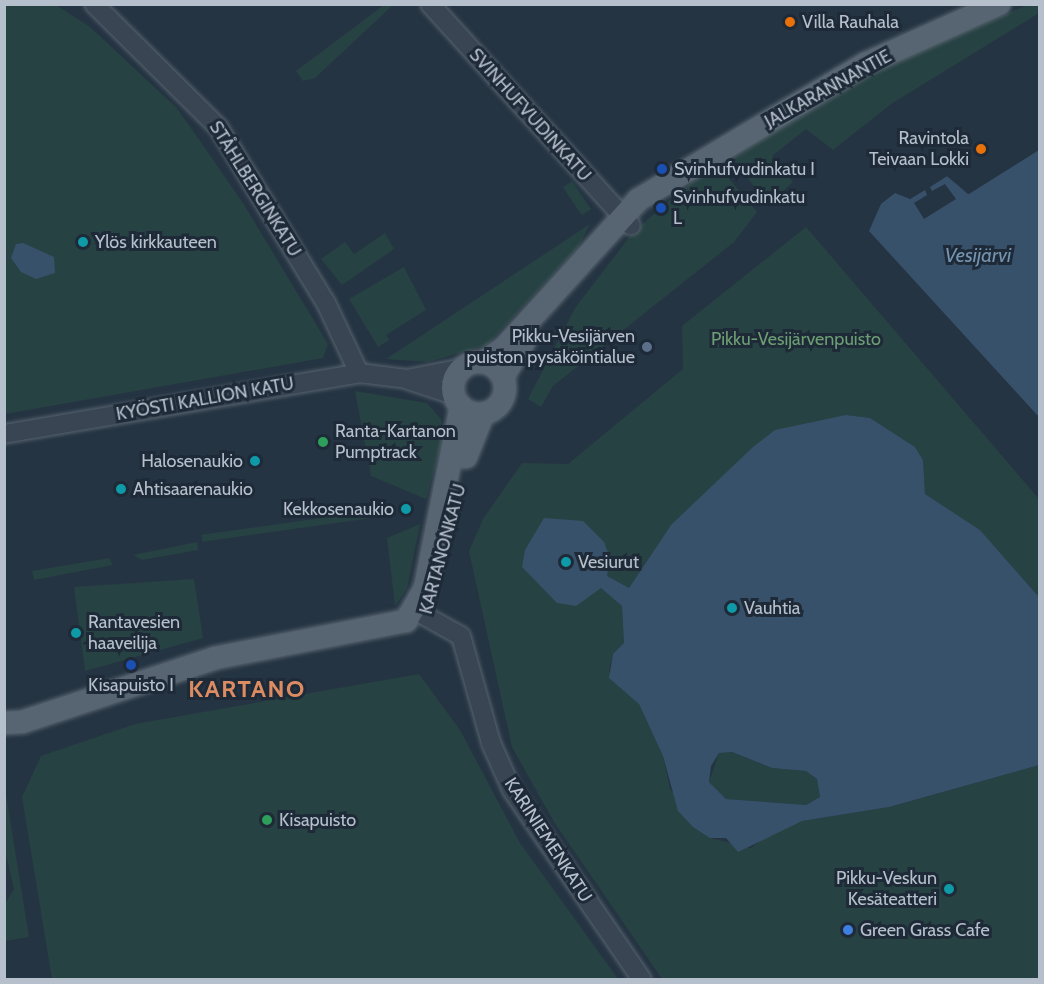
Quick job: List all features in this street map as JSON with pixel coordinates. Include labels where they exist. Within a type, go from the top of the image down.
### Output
[{"type":"main road","name":"JALKARANNANTIE","points":[[503,377],[520,345],[626,221],[638,200],[665,189],[865,64],[999,4]]},
{"type":"main road","name":"JALKARANNANTIE","points":[[473,365],[504,348],[626,221]]},
{"type":"main road","points":[[473,365],[503,377],[503,399],[483,414],[457,401],[454,380],[473,365]]},
{"type":"main road","name":"KARTANONKATU","points":[[421,613],[457,401]]},
{"type":"main road","name":"KARTANONKATU","points":[[185,670],[218,670],[395,639],[417,629],[472,434],[483,414]]},
{"type":"main road","name":"KARTANONKATU","points":[[10,726],[185,670],[215,657],[400,624],[421,613]]},
{"type":"street","name":"STÅHLBERGINKATU","points":[[94,4],[218,127],[327,303],[359,373]]},
{"type":"street","name":"SVINHUFVUDINKATU","points":[[430,4],[626,221]]},
{"type":"street","name":"KYÖSTI KALLION KATU","points":[[407,379],[473,365]]},
{"type":"street","name":"KYÖSTI KALLION KATU","points":[[4,434],[359,373],[407,379],[457,401]]},
{"type":"street","name":"KARINIEMENKATU","points":[[421,613],[460,636],[491,743],[512,790],[642,980]]},
{"type":"green space","points":[[5,5],[56,5],[90,27],[177,108],[243,203],[328,344],[323,358],[5,414]]},
{"type":"green space","points":[[384,5],[393,5],[315,78],[303,81],[296,71]]},
{"type":"green space","points":[[1027,5],[1039,5],[1039,13],[891,104],[833,150],[806,129],[772,156],[793,182],[768,204],[730,156],[894,61]]},
{"type":"green space","points":[[715,162],[757,212],[734,242],[553,386],[541,407],[528,399],[575,308],[634,231]]},
{"type":"green space","points":[[572,181],[591,209],[582,215],[563,187]]},
{"type":"green space","points":[[590,224],[578,248],[487,345],[428,362],[386,359]]},
{"type":"green space","name":"Pikku-Vesijärvenpuisto","points":[[806,227],[1039,499],[1039,597],[980,530],[925,494],[923,460],[915,447],[870,418],[846,415],[671,525],[629,588],[607,577],[601,588],[622,606],[624,644],[613,654],[609,671],[639,704],[663,756],[670,789],[710,838],[751,848],[773,831],[802,821],[889,807],[1039,765],[1039,979],[662,979],[554,822],[512,747],[469,551],[483,519],[522,463],[568,464],[683,369],[682,326]]},
{"type":"green space","points":[[385,233],[394,249],[342,285],[321,259],[345,242],[354,254]]},
{"type":"green space","points":[[404,267],[426,310],[386,335],[389,340],[378,347],[349,299]]},
{"type":"green space","points":[[355,391],[427,403],[441,419],[443,439],[426,499],[371,476]]},
{"type":"green space","points":[[371,511],[372,518],[203,542],[202,535]]},
{"type":"green space","points":[[420,524],[407,589],[395,606],[387,538]]},
{"type":"green space","points":[[197,542],[198,550],[142,560],[133,555]]},
{"type":"green space","points":[[109,558],[113,565],[34,580],[32,571]]},
{"type":"green space","points":[[194,579],[203,638],[85,671],[74,587]]},
{"type":"green space","name":"Kisapuisto","points":[[419,674],[460,730],[520,843],[618,979],[52,979],[22,797],[41,756],[135,724]]},
{"type":"green space","points":[[731,752],[772,768],[806,771],[817,779],[820,797],[806,805],[726,799],[709,782],[719,753]]},
{"type":"green space","points":[[4,782],[29,937],[5,941],[5,904],[14,889],[5,851]]},
{"type":"water","name":"Vesijärvi","points":[[1039,150],[1039,417],[869,231],[881,204],[895,193],[910,199],[947,176],[969,194]]},
{"type":"water","points":[[23,243],[54,257],[55,273],[36,279],[21,272],[11,258],[16,244]]},
{"type":"water","points":[[846,415],[870,418],[915,447],[923,460],[925,494],[980,530],[1039,597],[1039,765],[889,807],[802,821],[738,852],[726,838],[710,838],[693,827],[678,811],[663,756],[639,704],[609,678],[613,654],[624,643],[622,606],[601,588],[576,606],[557,603],[522,567],[525,550],[544,518],[583,521],[604,542],[610,558],[607,576],[629,588],[671,525],[753,447],[775,430]],"holes":[[[732,752],[772,768],[806,771],[817,779],[820,797],[806,805],[726,799],[709,782],[711,766],[719,753]]]},
{"type":"pier","points":[[1023,156],[968,194],[947,176],[930,187],[932,191],[945,184],[956,199],[924,219],[914,203],[927,195],[925,190],[910,199],[903,193],[910,196],[947,173],[969,190]]},
{"type":"place","name":"Villa Rauhala","points":[[790,22]]},
{"type":"place","name":"Ravintola Teivaan Lokki","points":[[981,149]]},
{"type":"place","name":"Svinhufvudinkatu I","points":[[662,169]]},
{"type":"place","name":"Svinhufvudinkatu L","points":[[661,208]]},
{"type":"place","name":"Ylös kirkkauteen","points":[[83,242]]},
{"type":"place","name":"Pikku-Vesijärven puiston pysäköintialue","points":[[647,347]]},
{"type":"place","name":"Ranta-Kartanon Pumptrack","points":[[323,442]]},
{"type":"place","name":"Halosenaukio","points":[[255,461]]},
{"type":"place","name":"Ahtisaarenaukio","points":[[121,489]]},
{"type":"place","name":"Kekkosenaukio","points":[[406,509]]},
{"type":"place","name":"Vesiurut","points":[[566,562]]},
{"type":"place","name":"Vauhtia","points":[[732,608]]},
{"type":"place","name":"Rantavesien haaveilija","points":[[76,633]]},
{"type":"place","name":"Kisapuisto I","points":[[131,665]]},
{"type":"place","name":"Kisapuisto","points":[[267,820]]},
{"type":"place","name":"Pikku-Veskun Kesäteatteri","points":[[949,889]]},
{"type":"place","name":"Green Grass Cafe","points":[[848,930]]},
{"type":"district","name":"KARTANO","points":[[247,689]]}]
